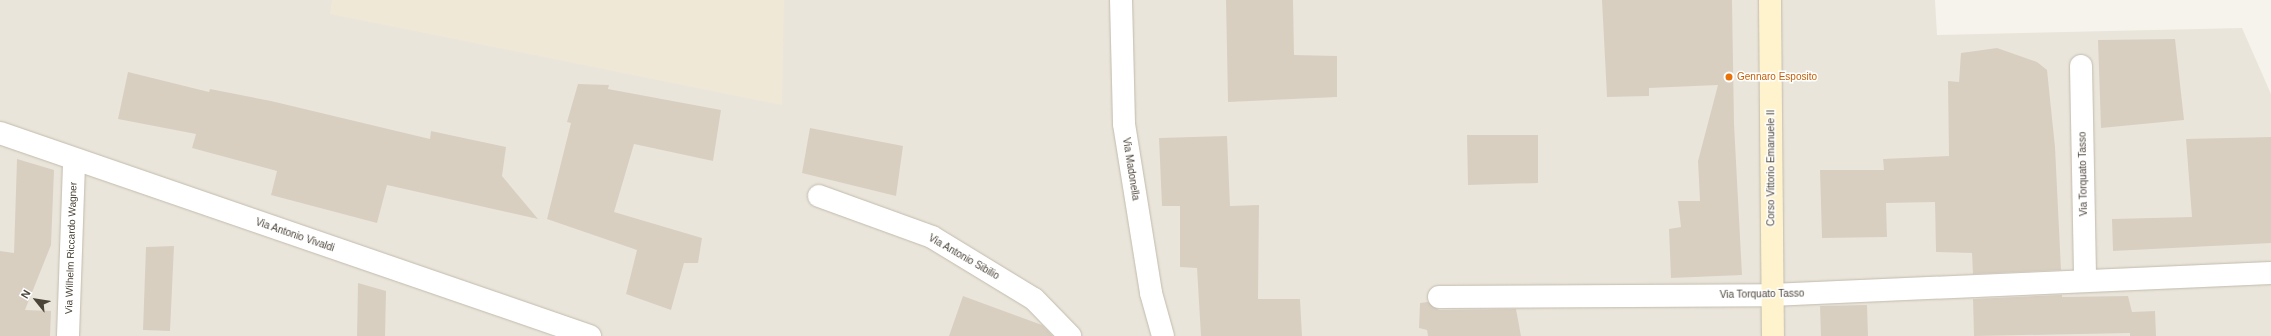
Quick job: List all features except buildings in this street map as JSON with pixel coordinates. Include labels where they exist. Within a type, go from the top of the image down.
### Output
[{"type":"main road","name":"Corso Vittorio Emanuele II","points":[[1770,0],[1771,295],[1773,336]]},
{"type":"street","name":"Via Madonella","points":[[1121,0],[1124,124],[1151,293],[1163,336]]},
{"type":"street","name":"Via Torquato Tasso","points":[[2081,66],[2085,281]]},
{"type":"street","name":"Via Antonio Vivaldi","points":[[0,133],[74,160],[590,336]]},
{"type":"street","name":"Via Wilhelm Riccardo Wagner","points":[[68,336],[74,160]]},
{"type":"street","name":"Via Antonio Sibilio","points":[[819,196],[932,237],[1034,299],[1070,336]]},
{"type":"street","name":"Via Torquato Tasso","points":[[1439,297],[1771,295],[2271,273]]},
{"type":"shaded area","points":[[0,0],[1935,0],[1937,35],[2242,28],[2271,94],[2271,336],[0,336]]},
{"type":"shaded area","points":[[332,0],[784,0],[782,105],[330,14]]},
{"type":"place","name":"Gennaro Esposito","points":[[1729,77]]}]
